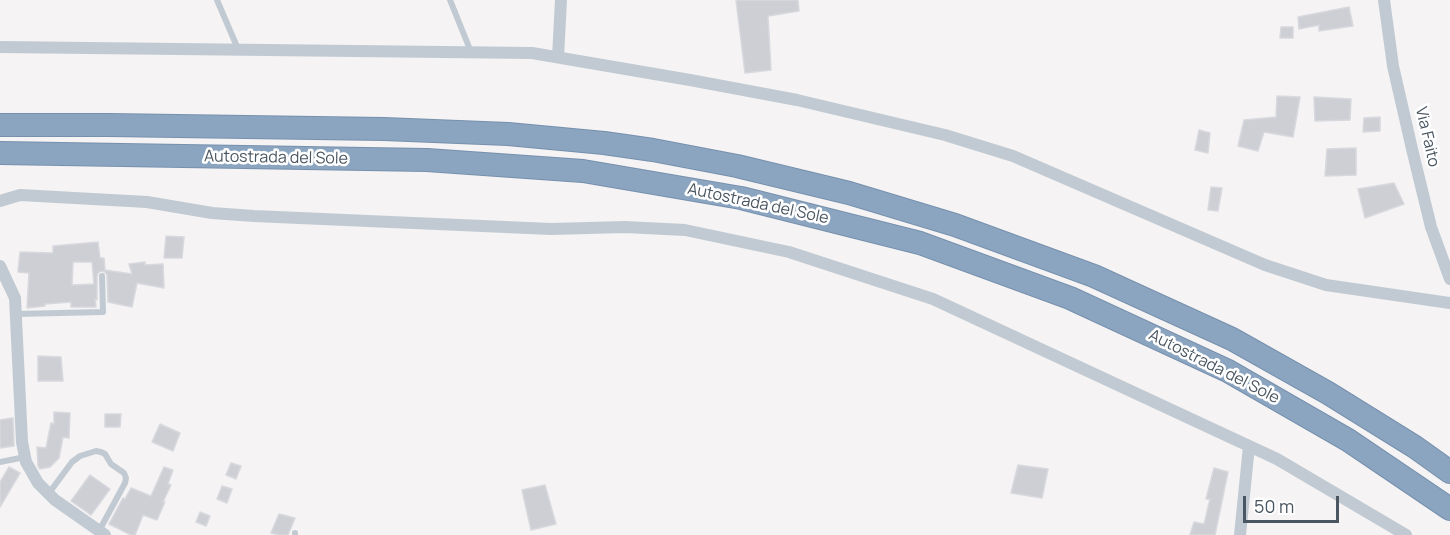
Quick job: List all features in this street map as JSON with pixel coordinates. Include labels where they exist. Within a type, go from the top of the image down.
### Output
[{"type":"highway","name":"Autostrada del Sole","points":[[0,125],[384,129],[508,134],[624,146],[737,166],[849,193],[956,225],[1094,276],[1232,339],[1328,393],[1415,447],[1450,472]]},
{"type":"highway","name":"Autostrada del Sole","points":[[0,153],[427,160],[583,171],[741,198],[920,243],[1070,298],[1228,371],[1348,440],[1450,509]]},
{"type":"street","points":[[558,57],[561,0]]},
{"type":"street","name":"Via Faito","points":[[1384,0],[1393,66],[1415,160],[1431,227],[1450,279]]},
{"type":"street","points":[[0,47],[532,53],[558,57],[797,100],[945,135],[1013,156],[1265,265],[1326,285],[1450,303]]},
{"type":"street","points":[[0,201],[20,195],[147,202],[213,213],[254,216],[551,229],[625,227],[685,230],[789,252],[933,299],[1277,459],[1406,535]]},
{"type":"street","points":[[0,266],[15,298],[22,442],[26,462],[38,483],[55,500],[102,533]]},
{"type":"street","points":[[1240,535],[1249,446]]},
{"type":"lane","points":[[217,0],[238,50]]},
{"type":"lane","points":[[450,0],[471,52]]},
{"type":"lane","points":[[16,314],[102,312],[102,276]]},
{"type":"lane","points":[[48,493],[72,462],[80,456],[96,451],[105,454],[111,464],[124,473],[126,483],[102,533]]},
{"type":"lane","points":[[0,462],[25,457]]},
{"type":"building","points":[[736,0],[798,0],[799,11],[768,16],[771,70],[745,73]]},
{"type":"building","points":[[1349,7],[1353,26],[1319,31],[1319,25],[1299,29],[1298,17]]},
{"type":"building","points":[[1281,27],[1293,27],[1293,38],[1280,38]]},
{"type":"building","points":[[1277,96],[1300,97],[1293,137],[1264,132],[1258,151],[1238,146],[1244,120],[1276,117]]},
{"type":"building","points":[[1314,97],[1351,99],[1350,120],[1315,121]]},
{"type":"building","points":[[1380,117],[1380,131],[1363,132],[1364,118]]},
{"type":"building","points":[[1199,130],[1210,133],[1208,153],[1195,150]]},
{"type":"building","points":[[1356,148],[1356,175],[1325,176],[1327,149]]},
{"type":"building","points":[[1394,183],[1404,204],[1365,218],[1358,189]]},
{"type":"building","points":[[1211,187],[1222,188],[1218,211],[1208,210]]},
{"type":"building","points":[[166,236],[184,237],[182,258],[164,258]]},
{"type":"building","points":[[98,242],[100,258],[104,258],[105,270],[132,274],[129,264],[145,262],[145,265],[163,264],[164,288],[137,283],[132,307],[108,302],[107,275],[101,271],[97,276],[96,307],[71,307],[71,302],[27,308],[29,273],[18,272],[20,252],[53,253],[53,246]],"holes":[[[73,262],[92,262],[94,284],[72,285]]]},
{"type":"building","points":[[38,356],[61,357],[63,381],[38,381]]},
{"type":"building","points":[[54,412],[70,413],[69,438],[63,437],[59,458],[50,467],[40,469],[37,447],[46,448],[51,423],[54,424]]},
{"type":"building","points":[[105,414],[121,414],[120,427],[105,427]]},
{"type":"building","points":[[13,418],[14,446],[0,448],[0,420]]},
{"type":"building","points":[[160,424],[180,433],[173,451],[152,442]]},
{"type":"building","points":[[231,463],[241,466],[236,479],[226,475]]},
{"type":"building","points":[[1018,465],[1048,469],[1042,498],[1011,493]]},
{"type":"building","points":[[9,467],[20,473],[0,507],[0,482]]},
{"type":"building","points":[[164,467],[173,470],[168,484],[171,485],[157,520],[143,515],[135,535],[109,524],[131,488],[151,496]]},
{"type":"building","points":[[1214,468],[1228,472],[1215,535],[1190,535],[1194,522],[1204,524],[1210,499],[1206,499]]},
{"type":"building","points":[[90,475],[110,489],[91,515],[71,501]]},
{"type":"building","points":[[545,485],[556,524],[531,530],[522,490]]},
{"type":"building","points":[[222,486],[232,489],[227,503],[217,499]]},
{"type":"building","points":[[200,512],[210,516],[206,526],[196,522]]},
{"type":"building","points":[[279,514],[295,518],[288,535],[271,533]]}]
